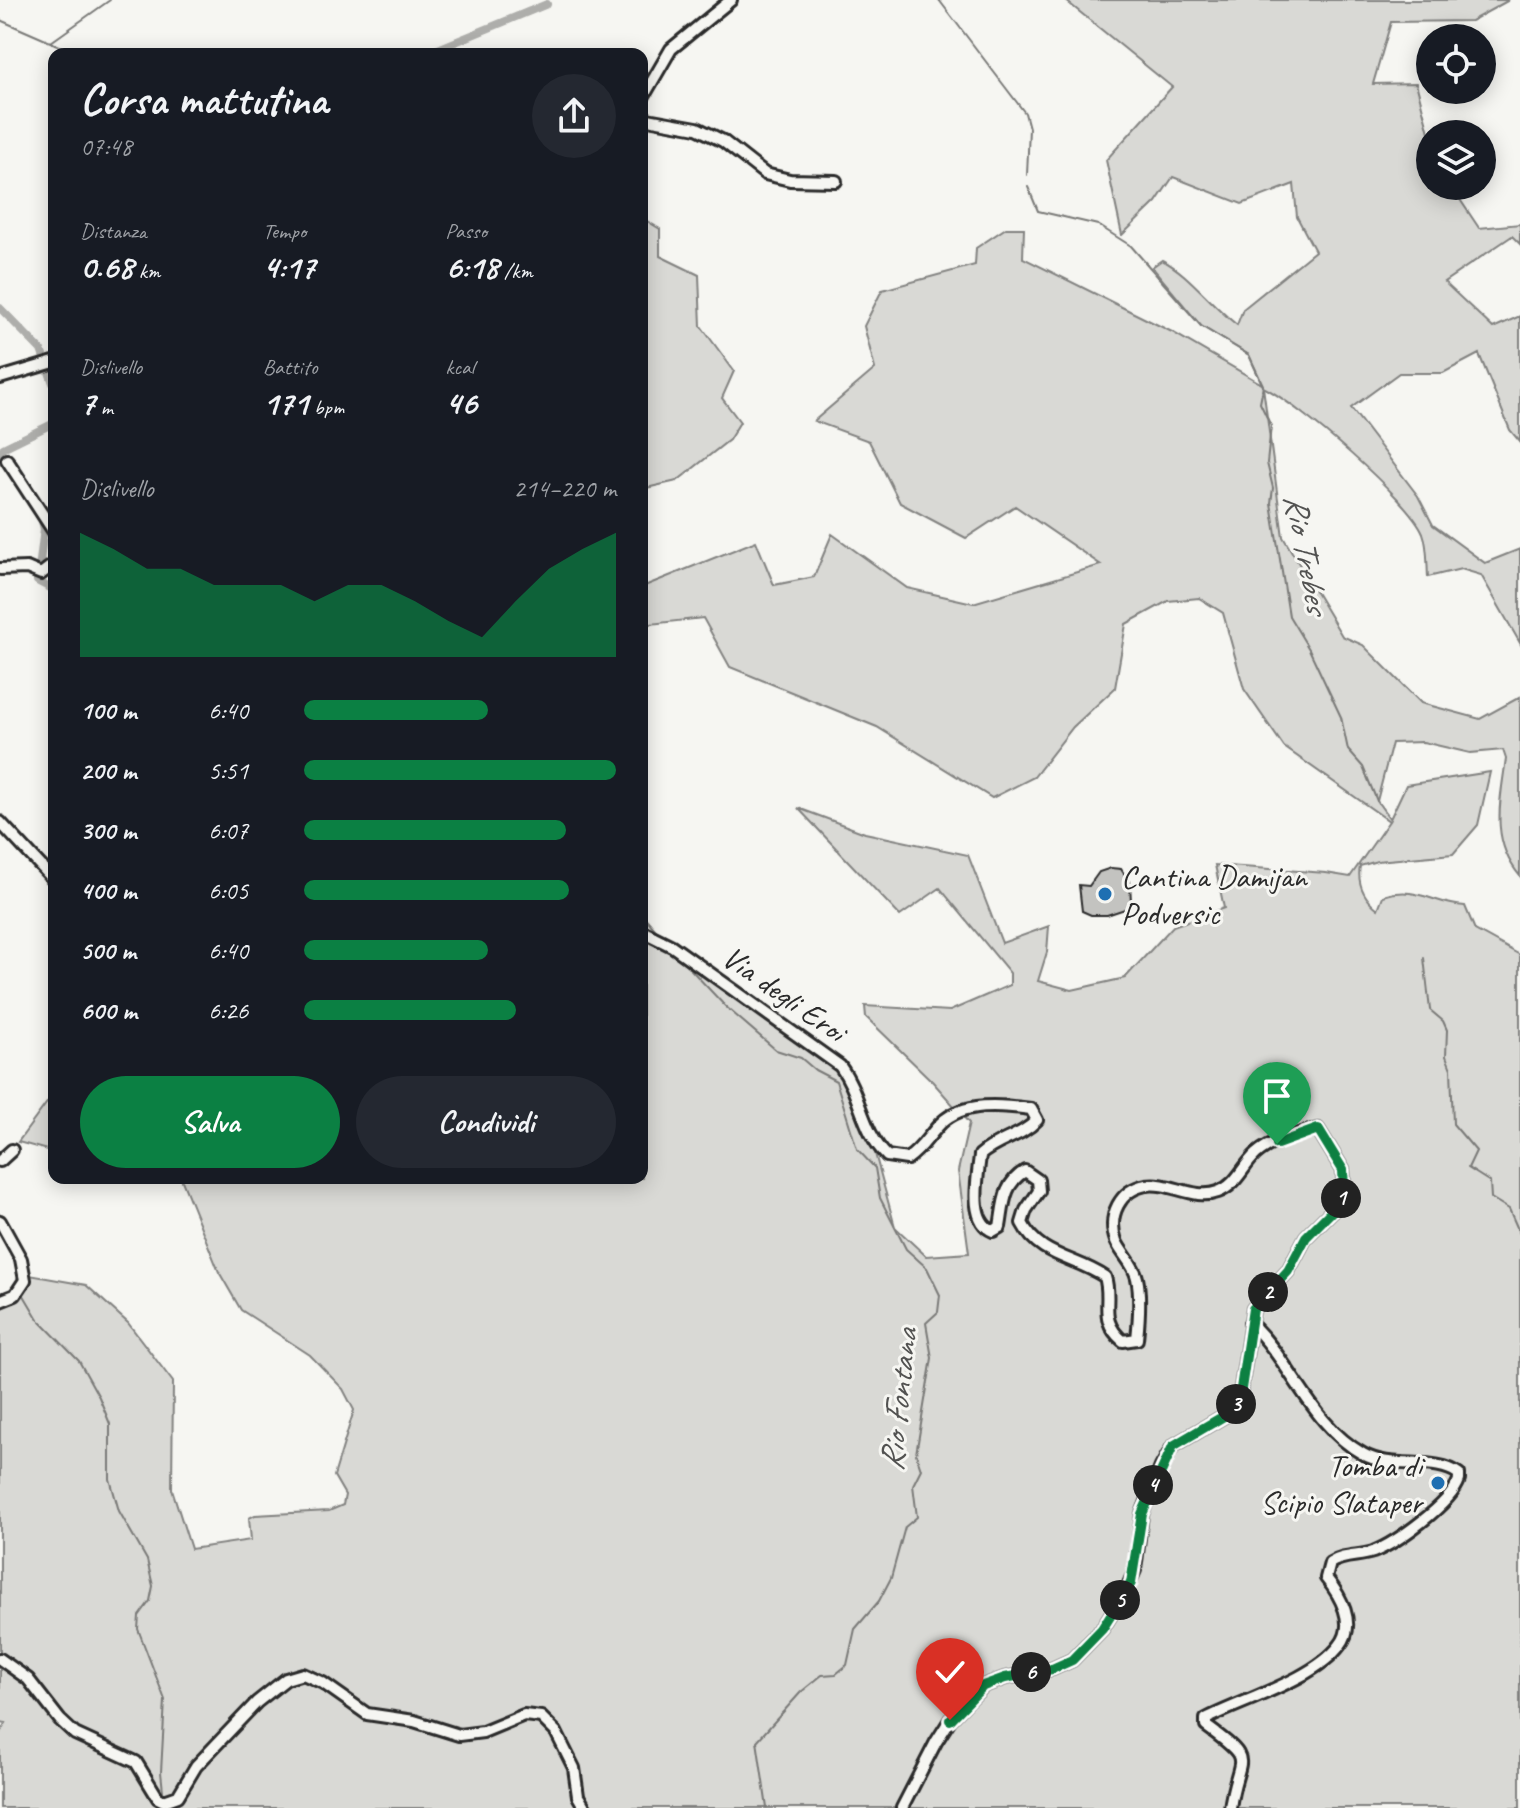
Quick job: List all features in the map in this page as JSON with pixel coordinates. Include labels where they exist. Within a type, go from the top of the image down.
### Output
[{"type":"street","points":[[648,89],[671,49],[731,0]]},
{"type":"street","points":[[648,119],[697,128],[723,141],[765,174],[790,180],[836,181]]},
{"type":"street","points":[[0,378],[48,363]]},
{"type":"street","points":[[7,460],[48,523]]},
{"type":"street","points":[[0,569],[27,568],[41,574],[48,569]]},
{"type":"street","points":[[0,822],[48,874]]},
{"type":"street","name":"Via degli Eroi","points":[[648,934],[672,946],[840,1066],[850,1078],[870,1135],[887,1156],[907,1159],[916,1153],[943,1121],[959,1111],[999,1105],[1031,1109],[1037,1120],[1027,1131],[995,1142],[980,1155],[977,1191],[979,1220],[993,1231],[1000,1227],[1006,1190],[1014,1178],[1025,1171],[1038,1180],[1039,1191],[1026,1210],[1022,1223],[1029,1238],[1046,1250],[1105,1277],[1105,1311],[1115,1335],[1123,1341],[1137,1339],[1139,1325],[1137,1276],[1116,1240],[1114,1229],[1113,1217],[1120,1201],[1132,1189],[1150,1185],[1197,1194],[1215,1193],[1231,1186],[1257,1154],[1294,1136],[1318,1129],[1343,1170],[1344,1189],[1338,1205],[1306,1237],[1288,1271],[1253,1309],[1250,1323]]},
{"type":"street","points":[[0,1161],[12,1150]]},
{"type":"street","points":[[0,1221],[21,1259],[25,1280],[15,1295],[0,1301]]},
{"type":"street","points":[[902,1808],[950,1720],[983,1686],[1005,1678],[1052,1669],[1072,1660],[1102,1629],[1131,1583],[1142,1514],[1173,1446],[1229,1413],[1239,1402],[1250,1323]]},
{"type":"street","points":[[1230,1808],[1242,1762],[1237,1749],[1206,1726],[1206,1719],[1254,1700],[1320,1663],[1340,1646],[1347,1625],[1338,1593],[1326,1578],[1330,1563],[1371,1552],[1394,1541],[1442,1503],[1459,1480],[1459,1474],[1445,1467],[1383,1464],[1362,1454],[1338,1436],[1250,1323]]},
{"type":"street","points":[[0,1659],[28,1679],[75,1734],[136,1762],[158,1798],[164,1801],[178,1796],[196,1766],[257,1702],[286,1679],[303,1674],[323,1683],[367,1714],[414,1721],[459,1735],[483,1732],[524,1715],[541,1717],[556,1732],[574,1768],[578,1796],[585,1808]]},
{"type":"shaded area","points":[[1065,0],[1509,0],[1471,21],[1391,22],[1373,84],[1416,83],[1416,104],[1422,104],[1426,120],[1416,120],[1416,200],[1460,200],[1479,228],[1520,224],[1520,244],[1512,236],[1444,282],[1493,328],[1520,316],[1520,442],[1510,430],[1479,354],[1443,373],[1399,373],[1351,408],[1418,496],[1433,525],[1485,563],[1520,549],[1520,643],[1481,575],[1461,569],[1428,577],[1423,533],[1397,498],[1301,412],[1263,387],[1283,537],[1342,636],[1363,645],[1421,703],[1480,719],[1520,697],[1520,876],[1504,849],[1501,834],[1500,805],[1506,759],[1503,750],[1470,753],[1423,742],[1392,743],[1377,801],[1390,819],[1406,785],[1490,772],[1478,825],[1453,854],[1377,861],[1360,866],[1359,872],[1363,890],[1378,909],[1383,896],[1395,893],[1415,894],[1465,906],[1475,930],[1520,955],[1520,1808],[0,1808],[0,1733],[6,1723],[0,1722],[0,1303],[22,1292],[30,1275],[86,1285],[128,1323],[173,1382],[172,1489],[191,1549],[251,1540],[249,1518],[255,1515],[329,1511],[343,1505],[345,1495],[334,1476],[354,1410],[343,1389],[310,1355],[241,1310],[219,1272],[183,1184],[648,1184],[648,935],[840,1066],[870,1135],[895,1227],[926,1256],[969,1253],[958,1171],[969,1123],[932,1081],[866,1017],[865,1006],[950,1011],[1010,985],[1010,973],[940,888],[900,916],[798,808],[865,833],[968,855],[1002,943],[1049,926],[1047,952],[1038,981],[1072,990],[1125,978],[1173,926],[1224,908],[1215,865],[1350,877],[1389,821],[1284,747],[1244,689],[1223,613],[1199,598],[1168,601],[1126,624],[1115,688],[1073,727],[1034,777],[992,798],[877,727],[730,667],[703,618],[648,624],[648,585],[756,541],[774,585],[814,577],[832,534],[907,588],[973,603],[1101,565],[1015,506],[966,538],[900,503],[869,441],[814,421],[875,369],[864,326],[882,290],[975,265],[976,248],[1006,228],[1024,228],[1023,258],[1172,332],[1262,384],[1249,355],[1201,326],[1152,267],[1162,260],[1172,266],[1237,325],[1243,309],[1315,251],[1297,217],[1294,184],[1242,204],[1173,177],[1156,202],[1122,235],[1106,160],[1172,87]]},
{"type":"shaded area","points":[[648,222],[660,229],[660,256],[699,275],[701,326],[734,371],[722,398],[740,422],[729,440],[677,481],[648,488]]},
{"type":"shaded area","points":[[48,1101],[48,1150],[18,1142]]},
{"type":"building","name":"Cantina Damijan Podversic","points":[[1121,869],[1130,883],[1131,902],[1128,908],[1107,915],[1091,915],[1082,911],[1079,885],[1089,886],[1099,872]]},
{"type":"waterway","points":[[51,42],[110,0]]},
{"type":"waterway","name":"Rio Trebes","points":[[939,0],[1025,113],[1029,128],[1027,175]]},
{"type":"waterway","points":[[441,48],[547,4]]},
{"type":"waterway","points":[[0,20],[64,48]]},
{"type":"waterway","name":"Rio Trebes","points":[[1028,187],[1038,211],[1098,225],[1131,246],[1201,326],[1249,355],[1263,385],[1262,391]]},
{"type":"waterway","points":[[0,308],[41,350],[48,369]]},
{"type":"waterway","name":"Rio Trebes","points":[[1262,393],[1260,403],[1271,426],[1267,463],[1289,616],[1309,649],[1341,717],[1348,750],[1363,767],[1377,801]]},
{"type":"waterway","points":[[0,453],[3,448],[48,426]]},
{"type":"waterway","points":[[0,454],[8,466]]},
{"type":"waterway","points":[[39,569],[44,529],[41,518]]},
{"type":"waterway","points":[[37,576],[37,581],[48,587]]},
{"type":"waterway","name":"Rio Fontana","points":[[648,921],[660,935]]},
{"type":"waterway","name":"Rio Fontana","points":[[680,958],[725,1006],[776,1050],[801,1058],[836,1081],[857,1149],[875,1168],[880,1198],[906,1249],[927,1268],[940,1295],[938,1312],[926,1323],[932,1358],[916,1454],[921,1469],[913,1485],[917,1517],[905,1527],[891,1578],[879,1601],[855,1629],[847,1665],[836,1674],[822,1675],[801,1692],[757,1741],[767,1808]]},
{"type":"waterway","points":[[1424,958],[1430,1010],[1443,1021],[1447,1030],[1446,1056],[1451,1069],[1453,1124],[1476,1151],[1468,1168],[1490,1182],[1491,1198],[1509,1209],[1520,1234]]},
{"type":"waterway","points":[[22,1292],[38,1319],[79,1361],[110,1424],[110,1479],[119,1511],[147,1560],[153,1586],[150,1601],[139,1616],[138,1629],[165,1700],[161,1772],[163,1791]]},
{"type":"place","name":"Cantina Damijan Podversic","points":[[1105,894]]},
{"type":"place","name":"Tomba di Scipio Slataper","points":[[1438,1483]]},
{"type":"route","points":[[950,1720],[983,1686],[1005,1678],[1052,1669],[1072,1660],[1102,1629],[1131,1583],[1142,1514],[1173,1446],[1229,1413],[1239,1402],[1245,1346],[1253,1309],[1288,1271],[1306,1237],[1338,1205],[1344,1189],[1343,1170],[1325,1135],[1318,1129],[1277,1144]]}]
